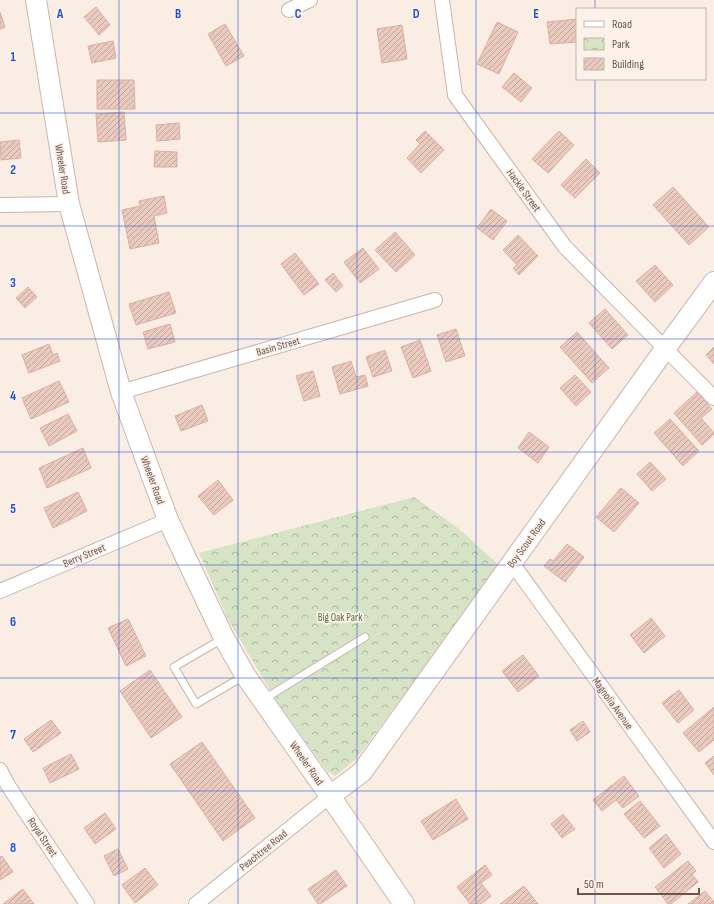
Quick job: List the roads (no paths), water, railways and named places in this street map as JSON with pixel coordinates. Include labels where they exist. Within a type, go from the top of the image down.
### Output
[{"type":"street","name":"Wheeler Road","points":[[36,0],[69,204],[121,392],[168,520],[224,638],[245,676],[404,904]]},
{"type":"street","points":[[288,10],[310,0]]},
{"type":"street","name":"Hackle Street","points":[[442,0],[455,95],[565,247],[714,398]]},
{"type":"street","points":[[0,205],[69,204]]},
{"type":"street","name":"Boy Scout Road","points":[[330,796],[362,772],[714,282]]},
{"type":"street","name":"Basin Street","points":[[121,392],[435,300]]},
{"type":"street","name":"Berry Street","points":[[0,591],[168,520]]},
{"type":"street","name":"Magnolia Avenue","points":[[512,563],[714,842]]},
{"type":"street","name":"Royal Street","points":[[0,770],[87,904]]},
{"type":"street","name":"Peachtree Road","points":[[196,904],[330,796]]},
{"type":"lane","points":[[262,700],[365,637]]},
{"type":"lane","points":[[224,638],[174,667],[196,704],[245,676]]},
{"type":"park label","name":"Big Oak Park","points":[[340,617]]}]
